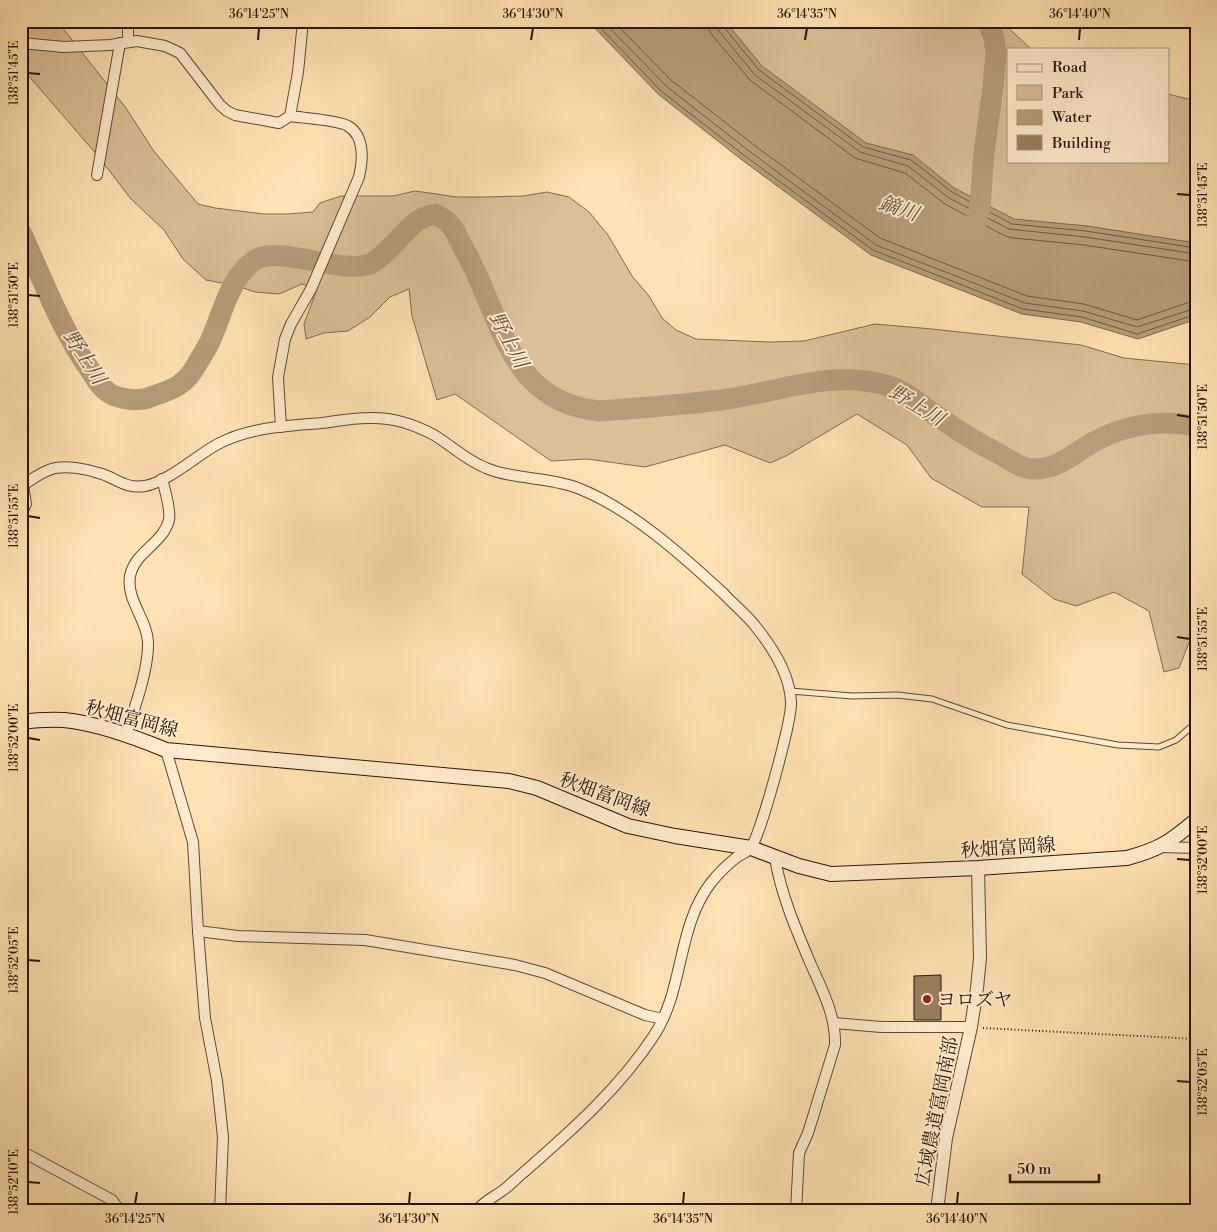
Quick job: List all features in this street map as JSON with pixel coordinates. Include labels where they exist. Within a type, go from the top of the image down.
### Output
[{"type":"main road","name":"秋畑富岡線","points":[[21,722],[67,720],[126,735],[166,750],[508,781],[537,788],[628,826],[675,836],[751,848],[775,858],[831,874],[978,868],[1127,858],[1150,852],[1160,847],[1174,839],[1196,820]]},
{"type":"street","points":[[97,175],[128,21]]},
{"type":"street","points":[[290,116],[298,72],[303,21]]},
{"type":"street","points":[[21,43],[64,47],[137,41],[165,46],[180,53],[220,105],[235,115],[279,123],[290,116],[346,124],[355,131],[361,146],[362,158],[359,177],[311,289],[291,324],[285,339],[278,377],[281,427]]},
{"type":"street","points":[[21,515],[26,504],[22,485],[52,468],[68,467],[102,474],[122,485],[145,486],[162,479],[220,443],[242,434],[281,427],[369,417],[391,419],[410,424],[434,435],[469,460],[491,470],[570,486],[632,517],[696,568],[754,623],[775,653],[790,690],[792,706],[785,740],[762,823],[751,848],[736,858],[710,885],[693,914],[685,941],[678,977],[663,1019],[639,1057],[599,1104],[547,1152],[505,1188],[479,1206],[476,1211]]},
{"type":"street","points":[[126,735],[145,667],[148,642],[145,628],[130,590],[130,582],[136,562],[144,551],[162,534],[169,519],[167,498],[162,479]]},
{"type":"street","points":[[166,750],[193,842],[205,1018],[218,1081],[223,1137],[220,1211]]},
{"type":"street","points":[[1160,847],[1196,848]]},
{"type":"street","points":[[775,858],[778,879],[790,917],[830,1008],[835,1030],[835,1045],[808,1133],[799,1153],[796,1211]]},
{"type":"street","name":"広域農道富岡南部","points":[[937,1211],[946,1138],[971,1027],[980,958],[978,868]]},
{"type":"street","points":[[198,931],[238,936],[365,940],[514,965],[545,973],[645,1014],[663,1019]]},
{"type":"street","points":[[834,1023],[881,1027],[971,1027]]},
{"type":"street","points":[[21,1151],[112,1200],[120,1211]]},
{"type":"lane","points":[[790,690],[852,696],[903,695],[932,699],[1007,725],[1118,745],[1159,747],[1176,740],[1191,727],[1196,726]]},
{"type":"path","points":[[971,1027],[1196,1039]]},
{"type":"green space","points":[[21,21],[57,21],[126,108],[153,150],[198,204],[264,214],[288,214],[313,212],[320,203],[341,196],[393,196],[415,191],[457,197],[485,197],[523,196],[547,192],[569,197],[589,212],[608,235],[632,276],[649,296],[662,318],[676,330],[696,339],[770,342],[804,341],[875,324],[1081,345],[1124,358],[1196,365],[1196,625],[1179,668],[1164,672],[1149,611],[1114,592],[1076,606],[1054,599],[1022,574],[1029,507],[982,507],[931,478],[907,445],[857,414],[786,456],[770,463],[725,445],[645,467],[587,459],[551,461],[455,394],[437,400],[412,316],[409,289],[390,297],[370,317],[348,331],[324,333],[306,339],[304,324],[317,289],[302,284],[279,294],[255,292],[237,286],[206,280],[183,259],[164,230],[131,199],[98,156],[21,67]]},
{"type":"green space","points":[[678,21],[1001,21],[1030,48],[1007,48],[1007,162],[1170,162],[1170,94],[1196,101],[1196,315],[1097,303]]},
{"type":"water","name":"鏑川","points":[[588,21],[725,21],[762,66],[866,143],[913,155],[954,188],[1014,219],[1087,226],[1196,243],[1196,323],[1194,320],[1138,339],[1081,322],[1022,314],[871,255],[742,160],[658,94]]},
{"type":"building","name":"ヨロズヤ","points":[[941,975],[941,1020],[914,1020],[914,976]]},
{"type":"waterway","points":[[974,226],[980,208],[984,152],[996,53],[994,38],[988,21]]},
{"type":"waterway","name":"野上川","points":[[21,232],[52,303],[70,338],[103,388],[112,395],[125,399],[143,399],[161,393],[179,385],[189,376],[210,341],[232,287],[252,262],[263,257],[276,256],[339,265],[371,264],[419,220],[435,214],[447,222],[454,230],[478,277],[500,329],[512,353],[526,374],[545,392],[569,404],[600,411],[631,409],[742,397],[826,381],[868,381],[889,386],[903,392],[970,438],[1016,464],[1032,469],[1049,467],[1063,461],[1102,437],[1128,428],[1168,423],[1196,426]]},
{"type":"place","name":"ヨロズヤ","points":[[927,999]]}]
